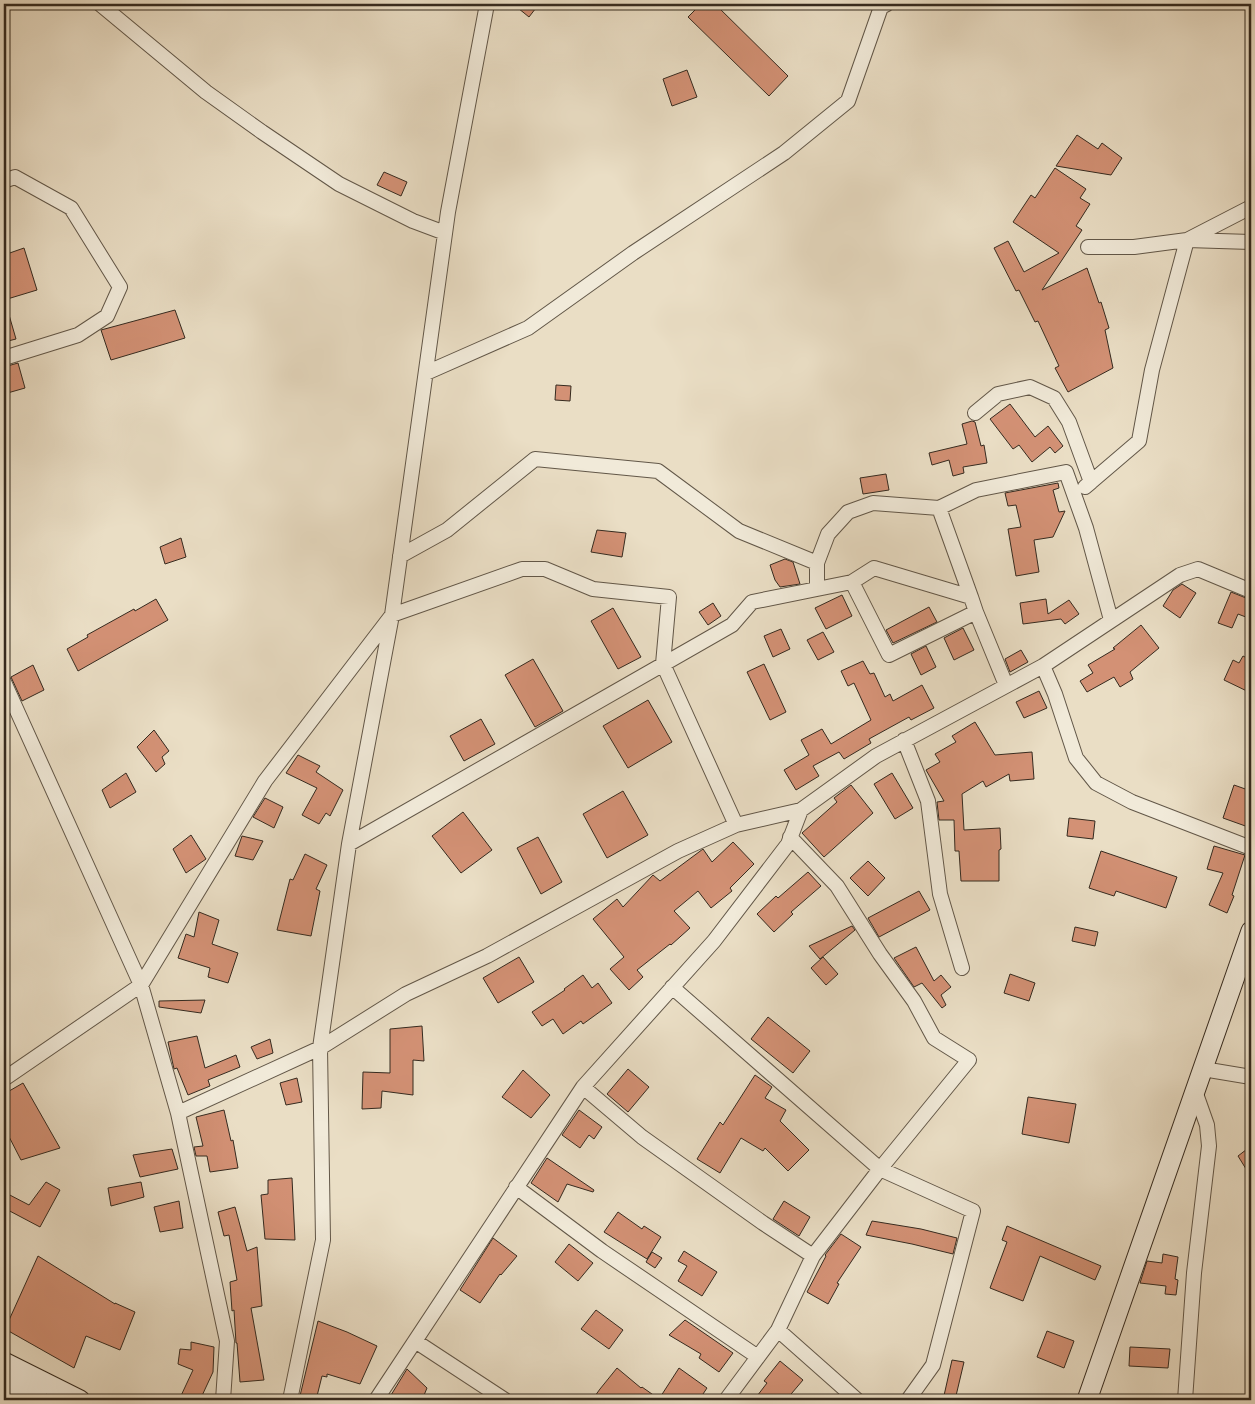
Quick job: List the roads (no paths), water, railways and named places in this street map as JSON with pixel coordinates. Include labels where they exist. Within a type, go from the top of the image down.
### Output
[{"type":"street","points":[[100,4],[206,92],[338,184],[413,221],[445,233]]},
{"type":"street","points":[[290,1400],[323,1240],[320,1048],[349,844],[392,615],[445,233],[488,4]]},
{"type":"street","points":[[426,373],[528,328],[633,253],[784,154],[848,100],[881,7],[888,4]]},
{"type":"street","points":[[4,181],[15,177],[71,208],[120,287],[107,316],[78,335],[4,358]]},
{"type":"street","points":[[1074,495],[1092,482],[1139,441],[1152,370],[1187,240],[1251,207]]},
{"type":"street","points":[[1088,247],[1134,247],[1187,240],[1251,242]]},
{"type":"street","points":[[975,413],[998,394],[1030,387],[1054,398],[1070,422],[1092,482]]},
{"type":"street","points":[[400,556],[447,530],[535,459],[658,471],[738,531],[816,563]]},
{"type":"street","points":[[817,589],[816,563],[828,534],[848,512],[873,503],[939,508],[976,490],[1066,472],[1086,528],[1111,620]]},
{"type":"street","points":[[939,508],[976,612],[1006,685]]},
{"type":"street","points":[[349,844],[732,625],[752,602],[852,582],[874,568],[971,597]]},
{"type":"street","points":[[4,1079],[142,985],[265,781],[392,615],[522,569],[545,569],[592,589],[669,597],[663,664],[736,825]]},
{"type":"street","points":[[178,1113],[320,1048],[406,994],[487,956],[678,851],[736,825],[801,810],[876,756],[1043,666],[1180,574],[1198,569],[1251,591]]},
{"type":"street","points":[[852,582],[889,655],[976,612]]},
{"type":"street","points":[[1043,666],[1055,694],[1076,758],[1096,783],[1132,802],[1251,848]]},
{"type":"street","points":[[4,682],[142,985],[178,1113],[228,1341],[223,1400]]},
{"type":"street","points":[[904,740],[928,801],[940,894],[962,968]]},
{"type":"street","points":[[376,1400],[583,1087],[714,941],[788,844],[801,810]]},
{"type":"street","points":[[726,1400],[778,1330],[813,1256],[880,1169],[969,1060],[934,1038],[914,1001],[880,954],[836,886],[790,837]]},
{"type":"street","points":[[1087,1400],[1251,931]]},
{"type":"street","points":[[672,988],[880,1169],[973,1211],[933,1365],[908,1400]]},
{"type":"street","points":[[1203,1069],[1251,1077]]},
{"type":"street","points":[[583,1087],[642,1137],[813,1256]]},
{"type":"street","points":[[1185,1400],[1194,1273],[1209,1146],[1207,1125],[1195,1091]]},
{"type":"street","points":[[516,1187],[602,1251],[758,1357]]},
{"type":"street","points":[[778,1330],[857,1400]]},
{"type":"street","points":[[415,1341],[505,1400]]},
{"type":"street","points":[[4,1362],[80,1400]]},
{"type":"street","points":[[4,1383],[39,1400]]}]
